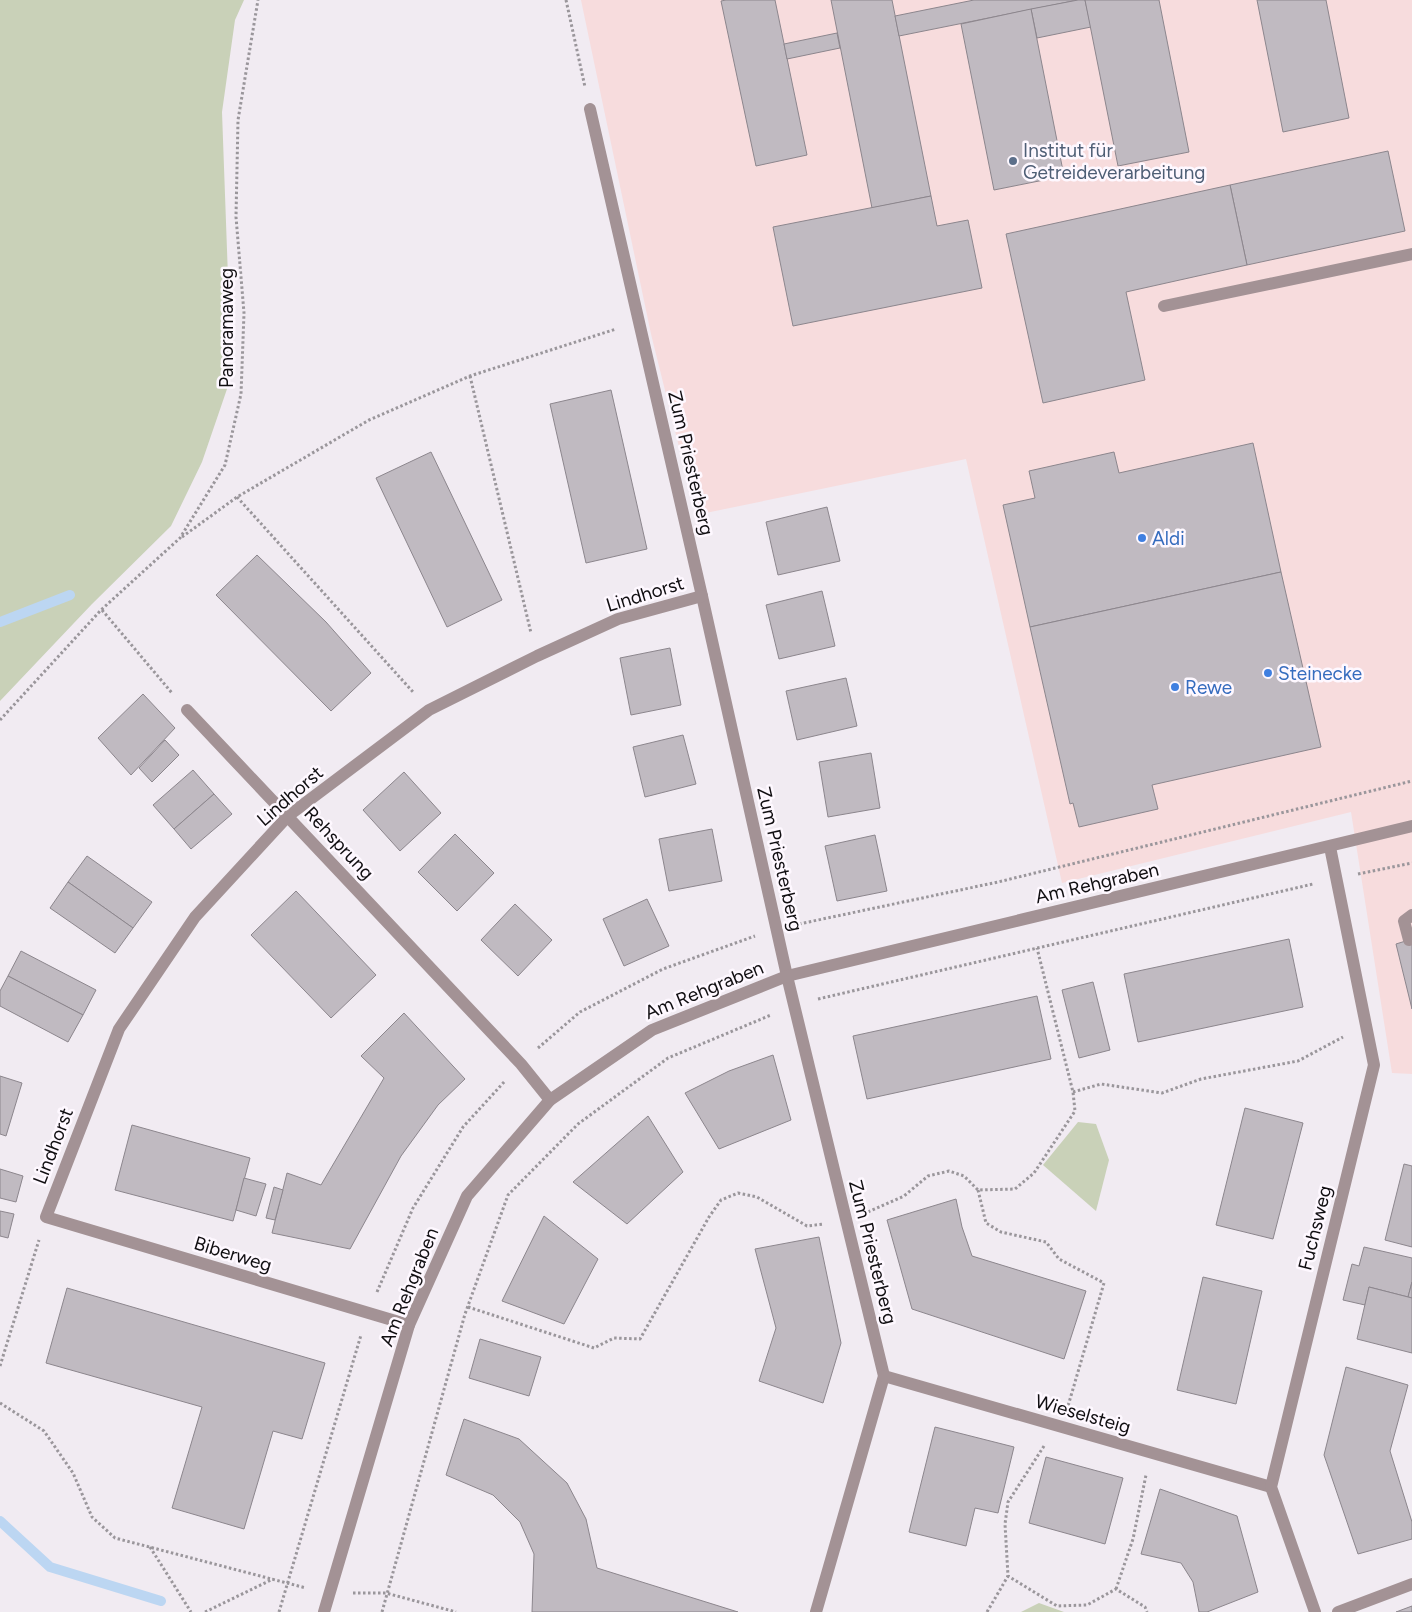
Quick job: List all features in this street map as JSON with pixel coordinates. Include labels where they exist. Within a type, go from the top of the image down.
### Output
[{"type":"street","name":"Zum Priesterberg","points":[[590,109],[787,976],[884,1376],[816,1612]]},
{"type":"street","points":[[1164,306],[1412,254]]},
{"type":"street","name":"Lindhorst","points":[[46,1217],[119,1029],[195,917],[288,816],[429,710],[536,656],[618,619],[702,596]]},
{"type":"street","name":"Rehsprung","points":[[187,710],[521,1064],[550,1100]]},
{"type":"street","name":"Am Rehgraben","points":[[324,1612],[409,1325],[467,1196],[550,1100],[652,1030],[787,976],[1412,826]]},
{"type":"street","name":"Fuchsweg","points":[[1271,1487],[1374,1065],[1330,847]]},
{"type":"street","points":[[1409,940],[1404,921],[1412,915]]},
{"type":"street","name":"Biberweg","points":[[46,1217],[409,1325]]},
{"type":"street","name":"Wieselsteig","points":[[884,1376],[1271,1487]]},
{"type":"street","points":[[1271,1487],[1315,1612]]},
{"type":"street","points":[[1338,1612],[1412,1584]]},
{"type":"path","name":"Panoramaweg","points":[[0,720],[102,610],[180,538],[225,465],[241,394],[244,312],[236,217],[238,120],[258,0]]},
{"type":"path","points":[[566,0],[590,109]]},
{"type":"path","points":[[180,538],[237,497],[369,420],[470,376],[638,322]]},
{"type":"path","points":[[470,376],[536,656]]},
{"type":"path","points":[[237,497],[429,710]]},
{"type":"path","points":[[102,610],[187,710]]},
{"type":"path","points":[[279,1612],[368,1314],[413,1208],[463,1127],[521,1064],[580,1012],[663,970],[777,928],[998,882],[1412,781]]},
{"type":"path","points":[[382,1612],[468,1307],[508,1195],[578,1124],[668,1058],[794,1005],[1336,878],[1412,862]]},
{"type":"path","points":[[978,1190],[1015,1189],[1034,1173],[1075,1112],[1073,1092],[1038,948]]},
{"type":"path","points":[[1073,1092],[1101,1084],[1162,1093],[1201,1079],[1298,1061],[1366,1026]]},
{"type":"path","points":[[468,1307],[594,1348],[614,1338],[640,1338],[709,1217],[722,1200],[738,1193],[757,1196],[807,1226],[846,1222],[904,1196],[928,1176],[950,1171],[964,1176],[978,1190],[986,1223],[1000,1232],[1046,1242],[1059,1258],[1104,1283],[1062,1427],[1045,1444],[1008,1502],[1005,1524],[1008,1576],[988,1612]]},
{"type":"path","points":[[0,1366],[46,1217]]},
{"type":"path","points":[[0,1402],[44,1431],[73,1473],[92,1517],[115,1538],[330,1594],[386,1593],[456,1612]]},
{"type":"path","points":[[1008,1576],[1058,1606],[1087,1605],[1116,1589],[1133,1539],[1144,1482],[1155,1454]]},
{"type":"path","points":[[150,1546],[190,1612]]},
{"type":"path","points":[[205,1612],[273,1578]]},
{"type":"path","points":[[1116,1589],[1145,1607],[1147,1612]]},
{"type":"shaded area","name":"Institut für Getreideverarbeitung","points":[[581,0],[1412,0],[1412,1074],[1392,1073],[1351,812],[1062,883],[966,459],[696,515],[651,334]]},
{"type":"green space","points":[[0,0],[244,0],[235,20],[222,112],[229,305],[227,389],[202,462],[171,526],[92,604],[0,701]]},
{"type":"green space","points":[[1078,1122],[1096,1124],[1109,1160],[1096,1211],[1043,1165]]},
{"type":"green space","points":[[1039,1603],[1064,1612],[1021,1612]]},
{"type":"building","points":[[775,0],[807,155],[756,166],[721,1]]},
{"type":"building","points":[[831,0],[892,0],[931,196],[872,208]]},
{"type":"building","points":[[974,0],[1078,0],[899,36],[895,16]]},
{"type":"building","points":[[1085,0],[1091,27],[1037,38],[1031,9]]},
{"type":"building","points":[[1085,0],[1159,0],[1189,152],[1118,166]]},
{"type":"building","points":[[1257,0],[1326,0],[1349,118],[1283,132]]},
{"type":"building","points":[[1031,9],[1064,176],[994,190],[961,24]]},
{"type":"building","points":[[837,33],[840,48],[787,59],[784,44]]},
{"type":"building","points":[[1388,151],[1405,231],[1247,265],[1230,185]]},
{"type":"building","points":[[1230,185],[1247,265],[1126,292],[1145,380],[1043,403],[1006,234]]},
{"type":"building","points":[[931,196],[937,226],[968,220],[982,288],[793,326],[773,227]]},
{"type":"building","points":[[611,390],[647,549],[586,563],[550,404]]},
{"type":"building","name":"Aldi","points":[[1253,443],[1281,572],[1030,627],[1003,505],[1035,498],[1029,471],[1114,452],[1119,473]]},
{"type":"building","points":[[431,452],[502,600],[447,627],[376,478]]},
{"type":"building","points":[[827,507],[840,561],[778,575],[766,522]]},
{"type":"building","points":[[257,555],[326,622],[371,673],[331,711],[216,595]]},
{"type":"building","name":"Rewe","points":[[1281,572],[1321,747],[1152,785],[1158,809],[1079,827],[1073,803],[1070,804],[1030,627]]},
{"type":"building","points":[[822,591],[835,646],[779,659],[766,605]]},
{"type":"building","points":[[670,648],[681,705],[631,715],[620,658]]},
{"type":"building","points":[[846,678],[857,726],[797,740],[786,691]]},
{"type":"building","points":[[143,694],[175,728],[131,775],[98,738]]},
{"type":"building","points":[[683,735],[696,784],[645,797],[633,747]]},
{"type":"building","points":[[165,740],[179,755],[152,782],[139,768]]},
{"type":"building","points":[[871,753],[880,808],[828,817],[819,762]]},
{"type":"building","points":[[193,770],[214,794],[174,829],[153,805]]},
{"type":"building","points":[[404,772],[441,813],[400,851],[363,810]]},
{"type":"building","points":[[214,794],[232,814],[191,849],[174,829]]},
{"type":"building","points":[[712,829],[722,881],[669,891],[659,839]]},
{"type":"building","points":[[455,834],[494,873],[457,911],[418,872]]},
{"type":"building","points":[[875,835],[887,891],[837,901],[825,846]]},
{"type":"building","points":[[87,856],[152,902],[133,928],[68,882]]},
{"type":"building","points":[[68,882],[133,928],[115,953],[50,908]]},
{"type":"building","points":[[296,891],[376,975],[331,1018],[251,935]]},
{"type":"building","points":[[647,899],[669,946],[624,966],[603,919]]},
{"type":"building","points":[[515,904],[552,940],[518,976],[481,940]]},
{"type":"building","points":[[1289,939],[1303,1007],[1138,1042],[1124,974]]},
{"type":"building","points":[[1412,939],[1412,1009],[1396,944]]},
{"type":"building","points":[[21,951],[96,990],[83,1015],[8,976]]},
{"type":"building","points":[[8,976],[83,1015],[68,1042],[0,1006],[0,991]]},
{"type":"building","points":[[1093,982],[1110,1050],[1079,1058],[1062,990]]},
{"type":"building","points":[[1037,996],[1051,1059],[867,1099],[853,1036]]},
{"type":"building","points":[[404,1013],[465,1079],[438,1105],[401,1156],[350,1249],[272,1233],[287,1173],[321,1185],[384,1078],[361,1056]]},
{"type":"building","points":[[773,1055],[791,1120],[719,1149],[685,1093],[729,1071]]},
{"type":"building","points":[[0,1076],[22,1083],[6,1136],[0,1134]]},
{"type":"building","points":[[1245,1108],[1303,1123],[1273,1239],[1216,1225]]},
{"type":"building","points":[[648,1116],[683,1172],[627,1224],[573,1182]]},
{"type":"building","points":[[132,1125],[250,1158],[233,1221],[115,1190]]},
{"type":"building","points":[[1404,1164],[1412,1166],[1412,1247],[1385,1240]]},
{"type":"building","points":[[0,1169],[23,1176],[16,1202],[0,1198]]},
{"type":"building","points":[[244,1178],[266,1184],[256,1216],[236,1210]]},
{"type":"building","points":[[274,1187],[283,1190],[275,1220],[266,1218]]},
{"type":"building","points":[[956,1199],[962,1227],[972,1256],[1086,1291],[1064,1359],[912,1309],[887,1220]]},
{"type":"building","points":[[0,1211],[14,1214],[8,1238],[0,1236]]},
{"type":"building","points":[[544,1216],[598,1259],[564,1324],[502,1301]]},
{"type":"building","points":[[819,1237],[841,1343],[823,1403],[759,1381],[776,1328],[755,1249]]},
{"type":"building","points":[[1364,1247],[1412,1258],[1412,1282],[1408,1297],[1369,1287],[1365,1305],[1343,1300],[1352,1264],[1359,1266]]},
{"type":"building","points":[[1203,1277],[1262,1291],[1236,1404],[1177,1390]]},
{"type":"building","points":[[1412,1282],[1412,1298],[1408,1297]]},
{"type":"building","points":[[1369,1287],[1412,1298],[1412,1353],[1357,1339]]},
{"type":"building","points":[[67,1288],[325,1363],[302,1439],[273,1431],[244,1529],[172,1508],[202,1407],[46,1363]]},
{"type":"building","points":[[480,1339],[541,1357],[529,1396],[469,1378]]},
{"type":"building","points":[[1346,1367],[1408,1385],[1390,1451],[1412,1522],[1412,1539],[1358,1554],[1324,1455]]},
{"type":"building","points":[[464,1419],[519,1439],[567,1483],[586,1519],[597,1568],[738,1612],[532,1612],[534,1554],[520,1522],[493,1495],[446,1475]]},
{"type":"building","points":[[935,1427],[1014,1447],[998,1513],[975,1508],[966,1546],[909,1532]]},
{"type":"building","points":[[1046,1457],[1123,1478],[1105,1544],[1029,1523]]},
{"type":"building","points":[[1160,1489],[1237,1516],[1258,1592],[1207,1612],[1199,1612],[1193,1582],[1181,1563],[1141,1554]]},
{"type":"building","points":[[1412,1606],[1412,1612],[1396,1612]]},
{"type":"waterway","points":[[0,622],[70,595]]},
{"type":"waterway","points":[[0,1521],[50,1567],[161,1601]]},
{"type":"place","name":"Institut für Getreideverarbeitung","points":[[1013,161]]},
{"type":"place","name":"Aldi","points":[[1142,538]]},
{"type":"place","name":"Steinecke","points":[[1268,673]]},
{"type":"place","name":"Rewe","points":[[1175,687]]}]
